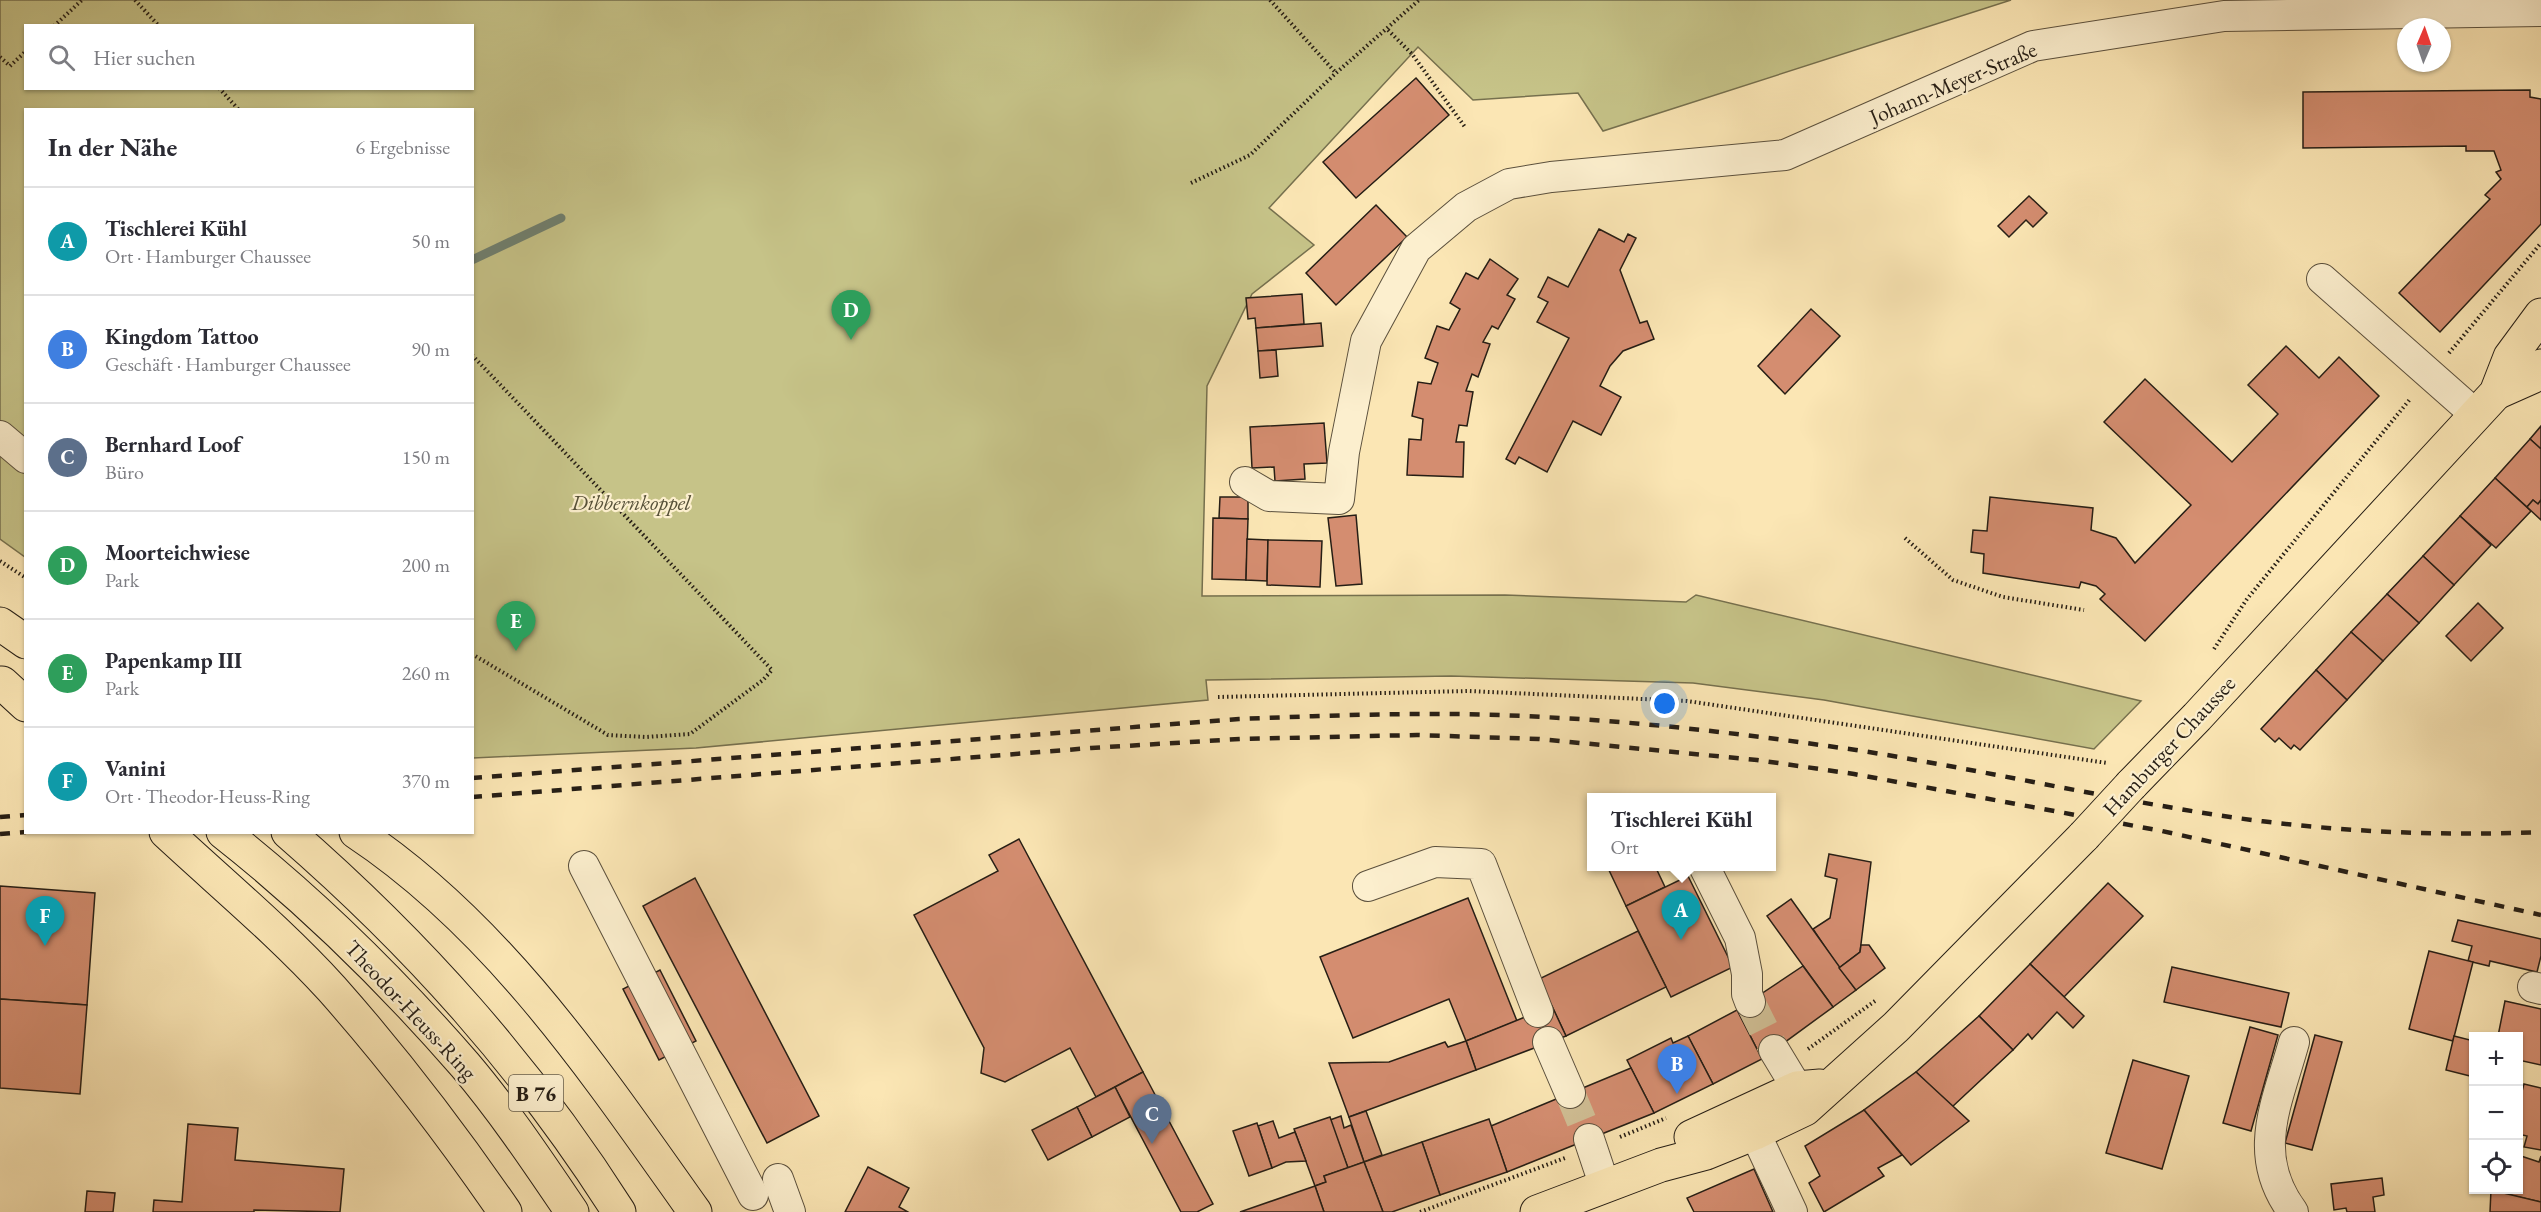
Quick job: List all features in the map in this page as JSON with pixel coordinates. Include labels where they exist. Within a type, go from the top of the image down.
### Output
[{"type":"main road","name":"Hamburger Chaussee","points":[[1537,1212],[1661,1165],[1706,1153],[1805,1109],[1896,1027],[2084,836],[2122,775],[2197,717],[2486,404],[2510,357],[2541,315]]},
{"type":"main road","name":"Hamburger Chaussee","points":[[2486,404],[2532,377],[2541,366]]},
{"type":"main road","points":[[0,624],[24,641]]},
{"type":"main road","points":[[9,688],[24,703]]},
{"type":"main road","name":"Theodor-Heuss-Ring","points":[[290,834],[384,920],[454,992],[518,1068],[620,1212]]},
{"type":"main road","points":[[359,834],[424,883],[538,1001],[572,1041],[695,1212]]},
{"type":"main road","name":"Theodor-Heuss-Ring","points":[[226,835],[321,914],[394,987],[466,1066],[572,1212]]},
{"type":"main road","points":[[171,837],[261,919],[331,988],[440,1123],[505,1212]]},
{"type":"main road","name":"Hamburger Chaussee","points":[[1661,1165],[1691,1137],[1797,1088],[1830,1086]]},
{"type":"street","name":"Johann-Meyer-Straße","points":[[1245,482],[1269,496],[1339,499],[1344,452],[1366,341],[1416,249],[1466,207],[1509,184],[1551,177],[1785,154],[2033,46],[2224,15],[2541,11]]},
{"type":"street","points":[[2322,279],[2430,375],[2486,404]]},
{"type":"street","points":[[0,435],[24,456]]},
{"type":"street","points":[[1368,886],[1435,862],[1481,864],[1538,1012]]},
{"type":"street","points":[[584,866],[753,1195]]},
{"type":"street","points":[[1706,871],[1740,938],[1750,1002]]},
{"type":"street","points":[[1548,1042],[1570,1093]]},
{"type":"street","points":[[2293,1212],[2285,1200],[2271,1166],[2269,1136],[2294,1042]]},
{"type":"street","points":[[1774,1050],[1797,1088]]},
{"type":"street","points":[[1755,1133],[1792,1212]]},
{"type":"street","points":[[1589,1139],[1605,1186]]},
{"type":"street","points":[[778,1179],[790,1212]]},
{"type":"path","points":[[56,24],[82,0]]},
{"type":"path","points":[[135,0],[157,24]]},
{"type":"path","points":[[1270,0],[1336,73]]},
{"type":"path","points":[[1191,183],[1250,155],[1336,73],[1388,30],[1419,0]]},
{"type":"path","points":[[1388,30],[1412,54],[1465,127]]},
{"type":"path","points":[[0,57],[9,66],[24,53]]},
{"type":"path","points":[[221,90],[237,108]]},
{"type":"path","points":[[2209,657],[2247,599],[2541,243]]},
{"type":"path","points":[[474,357],[772,670],[763,680],[690,734],[646,737],[608,735],[474,655]]},
{"type":"path","points":[[1905,538],[1953,580],[2003,597],[2084,610]]},
{"type":"path","points":[[0,561],[24,577]]},
{"type":"path","points":[[1218,697],[1468,691],[1687,701],[2122,775]]},
{"type":"green space","name":"Dibbernkoppel","points":[[0,0],[2011,0],[1603,131],[1578,93],[1473,100],[1418,47],[1269,208],[1314,245],[1252,294],[1207,386],[1202,596],[1505,595],[1686,602],[1696,595],[2141,701],[2094,749],[1824,700],[1693,683],[1451,676],[1206,680],[1208,700],[696,748],[474,758],[474,108],[24,108],[24,556],[0,539]]},
{"type":"building","points":[[1416,78],[1449,115],[1356,198],[1323,162]]},
{"type":"building","points":[[2530,90],[2530,97],[2541,99],[2541,224],[2440,332],[2399,293],[2490,199],[2485,195],[2501,179],[2496,172],[2501,170],[2494,151],[2466,151],[2466,146],[2303,148],[2303,92]]},
{"type":"building","points":[[2029,196],[2047,213],[2033,227],[2026,220],[2009,237],[1998,226]]},
{"type":"building","points":[[1376,205],[1407,237],[1336,305],[1306,273]]},
{"type":"building","points":[[1599,229],[1624,242],[1628,234],[1636,238],[1620,270],[1640,323],[1647,321],[1654,339],[1623,351],[1610,366],[1600,386],[1621,397],[1601,435],[1573,421],[1547,472],[1519,457],[1515,464],[1506,459],[1569,338],[1537,322],[1548,302],[1538,297],[1548,277],[1568,287]]},
{"type":"building","points":[[1490,259],[1518,279],[1507,295],[1515,299],[1498,329],[1492,326],[1483,342],[1490,344],[1478,377],[1472,374],[1466,391],[1473,392],[1467,426],[1459,425],[1456,442],[1464,442],[1463,477],[1407,475],[1409,439],[1421,440],[1423,419],[1412,416],[1418,382],[1431,384],[1438,363],[1425,358],[1437,326],[1449,330],[1460,309],[1450,303],[1466,273],[1478,279]]},
{"type":"building","points":[[1302,294],[1304,324],[1256,328],[1255,318],[1248,319],[1246,298]]},
{"type":"building","points":[[1811,309],[1840,336],[1785,394],[1758,366]]},
{"type":"building","points":[[1321,323],[1323,346],[1258,351],[1256,328]]},
{"type":"building","points":[[2286,346],[2319,378],[2339,357],[2379,396],[2145,641],[2100,599],[2105,594],[2096,586],[2081,582],[2079,588],[1983,573],[1984,554],[1971,552],[1973,530],[1987,531],[1990,497],[2093,508],[2091,530],[2116,538],[2135,563],[2191,505],[2104,422],[2145,379],[2232,462],[2278,414],[2248,385]]},
{"type":"building","points":[[1276,350],[1278,376],[1260,378],[1258,351]]},
{"type":"building","points":[[1324,423],[1327,463],[1304,464],[1305,479],[1275,481],[1274,467],[1252,468],[1250,427]]},
{"type":"building","points":[[2541,426],[2541,449],[2530,439]]},
{"type":"building","points":[[2530,439],[2541,449],[2541,500],[2538,504],[2533,500],[2527,507],[2495,478]]},
{"type":"building","points":[[2495,478],[2531,511],[2496,548],[2460,516]]},
{"type":"building","points":[[1220,497],[1248,497],[1248,519],[1219,518]]},
{"type":"building","points":[[2533,500],[2538,504],[2541,500],[2541,520],[2527,507]]},
{"type":"building","points":[[1356,515],[1362,584],[1336,586],[1328,518]]},
{"type":"building","points":[[2460,516],[2491,545],[2454,585],[2423,556]]},
{"type":"building","points":[[1213,518],[1248,519],[1246,580],[1212,579]]},
{"type":"building","points":[[1247,539],[1268,540],[1267,581],[1246,580]]},
{"type":"building","points":[[1268,540],[1322,541],[1320,587],[1267,585]]},
{"type":"building","points":[[2423,556],[2454,585],[2419,623],[2387,594]]},
{"type":"building","points":[[2387,594],[2419,623],[2383,661],[2351,632]]},
{"type":"building","points":[[2478,603],[2503,628],[2471,661],[2446,636]]},
{"type":"building","points":[[2351,632],[2383,661],[2347,700],[2316,670]]},
{"type":"building","points":[[2316,670],[2347,700],[2300,750],[2294,745],[2291,749],[2279,738],[2275,742],[2261,729]]},
{"type":"building","points":[[1019,839],[1143,1072],[1096,1097],[1070,1048],[1005,1082],[981,1073],[984,1048],[914,915],[998,871],[989,855]]},
{"type":"building","points":[[1829,854],[1871,862],[1860,952],[1839,968],[1813,929],[1830,918],[1837,879],[1825,876]]},
{"type":"building","points":[[1609,871],[1657,871],[1665,887],[1626,906]]},
{"type":"building","points":[[1688,876],[1733,967],[1671,997],[1626,906]]},
{"type":"building","points":[[695,878],[819,1116],[767,1143],[643,906]]},
{"type":"building","points":[[2108,883],[2143,916],[2064,997],[2030,964]]},
{"type":"building","points":[[0,886],[95,893],[87,1005],[0,999]]},
{"type":"building","points":[[1468,898],[1517,1021],[1466,1041],[1449,999],[1353,1038],[1320,957]]},
{"type":"building","points":[[1791,899],[1856,990],[1833,1007],[1767,916]]},
{"type":"building","points":[[2458,920],[2541,939],[2541,956],[2537,972],[2490,961],[2489,966],[2468,961],[2472,946],[2452,941]]},
{"type":"building","points":[[1638,931],[1666,987],[1566,1036],[1539,979]]},
{"type":"building","points":[[1861,945],[1869,945],[1885,968],[1856,990],[1839,968],[1860,952]]},
{"type":"building","points":[[2429,951],[2473,962],[2453,1041],[2409,1029]]},
{"type":"building","points":[[2030,964],[2084,1016],[2073,1028],[2057,1012],[2032,1039],[2028,1034],[2013,1050],[1979,1016]]},
{"type":"building","points":[[1803,966],[1833,1007],[1762,1059],[1737,1010]]},
{"type":"building","points":[[2172,967],[2289,993],[2281,1027],[2164,1002]]},
{"type":"building","points":[[660,970],[696,1041],[659,1060],[623,989]]},
{"type":"building","points":[[0,999],[87,1005],[80,1094],[0,1088]]},
{"type":"building","points":[[2505,1001],[2541,1009],[2541,1065],[2523,1061],[2523,1032],[2499,1032]]},
{"type":"building","points":[[1552,1006],[1566,1036],[1476,1070],[1466,1041]]},
{"type":"building","points":[[1737,1010],[1762,1059],[1713,1084],[1688,1036]]},
{"type":"building","points":[[1979,1016],[2013,1050],[1952,1107],[1916,1072]]},
{"type":"building","points":[[2250,1027],[2278,1035],[2251,1131],[2223,1123]]},
{"type":"building","points":[[2315,1035],[2342,1042],[2312,1150],[2285,1143]]},
{"type":"building","points":[[1688,1036],[1713,1084],[1654,1113],[1627,1060],[1671,1038],[1673,1043]]},
{"type":"building","points":[[2454,1036],[2469,1040],[2469,1076],[2446,1070]]},
{"type":"building","points":[[1466,1041],[1476,1070],[1349,1117],[1329,1063],[1389,1062],[1445,1042],[1448,1047]]},
{"type":"building","points":[[2133,1060],[2189,1076],[2162,1169],[2106,1153]]},
{"type":"building","points":[[1631,1068],[1654,1113],[1507,1172],[1491,1126]]},
{"type":"building","points":[[1143,1072],[1213,1204],[1197,1212],[1181,1212],[1115,1087]]},
{"type":"building","points":[[1916,1072],[1969,1121],[1911,1165],[1864,1110]]},
{"type":"building","points":[[2524,1084],[2541,1088],[2541,1150],[2524,1147],[2527,1136],[2523,1135]]},
{"type":"building","points":[[1115,1087],[1130,1117],[1092,1137],[1077,1107]]},
{"type":"building","points":[[1077,1107],[1092,1137],[1048,1160],[1032,1130]]},
{"type":"building","points":[[1864,1110],[1902,1155],[1878,1168],[1884,1176],[1824,1212],[1809,1183],[1820,1176],[1805,1146]]},
{"type":"building","points":[[1366,1111],[1382,1155],[1364,1162],[1349,1117]]},
{"type":"building","points":[[1341,1116],[1344,1128],[1351,1125],[1364,1162],[1348,1168],[1330,1120]]},
{"type":"building","points":[[1330,1117],[1348,1168],[1324,1176],[1326,1182],[1315,1186],[1294,1129]]},
{"type":"building","points":[[1489,1119],[1507,1172],[1440,1195],[1422,1142]]},
{"type":"building","points":[[1273,1121],[1279,1138],[1295,1132],[1306,1161],[1286,1162],[1272,1168],[1258,1126]]},
{"type":"building","points":[[1257,1123],[1272,1168],[1249,1176],[1233,1131]]},
{"type":"building","points":[[188,1124],[238,1128],[235,1160],[344,1169],[340,1212],[254,1210],[254,1212],[153,1212],[154,1200],[182,1202]]},
{"type":"building","points":[[1422,1142],[1440,1195],[1392,1212],[1383,1212],[1364,1162]]},
{"type":"building","points":[[2541,1156],[2541,1202],[2510,1195],[2523,1194],[2523,1157],[2539,1162]]},
{"type":"building","points":[[1364,1162],[1383,1212],[1324,1212],[1315,1186],[1326,1182],[1324,1176]]},
{"type":"building","points":[[868,1167],[909,1188],[899,1207],[908,1212],[845,1212]]},
{"type":"building","points":[[1754,1169],[1773,1212],[1694,1212],[1687,1198]]},
{"type":"building","points":[[2382,1178],[2384,1195],[2373,1197],[2375,1212],[2347,1212],[2346,1208],[2334,1210],[2331,1184]]},
{"type":"building","points":[[1315,1186],[1324,1212],[1240,1212]]},
{"type":"building","points":[[87,1191],[115,1193],[113,1212],[85,1212]]},
{"type":"building","points":[[2491,1194],[2508,1194],[2541,1202],[2541,1212],[2490,1212]]},
{"type":"waterway","points":[[474,259],[561,218]]},
{"type":"tunnel","points":[[1750,1002],[1774,1050]]},
{"type":"tunnel","points":[[1570,1093],[1589,1139]]},
{"type":"railway","points":[[474,778],[1239,719],[1466,714],[1581,719],[1817,744],[2180,809],[2315,827],[2405,832],[2541,832]]},
{"type":"railway","points":[[474,797],[1091,748],[1240,739],[1417,735],[1539,739],[1757,760],[1854,774],[2162,831],[2541,915]]},
{"type":"railway","points":[[0,817],[24,815]]},
{"type":"railway","points":[[0,834],[24,832]]},
{"type":"place","name":"Moorteichwiese","points":[[851,340]]},
{"type":"place","name":"Papenkamp III","points":[[516,651]]},
{"type":"place","name":"Tischlerei Kühl","points":[[1681,940]]},
{"type":"place","name":"Vanini","points":[[45,946]]},
{"type":"place","name":"Kingdom Tattoo","points":[[1677,1094]]},
{"type":"place","name":"Bernhard Loof","points":[[1152,1144]]}]
